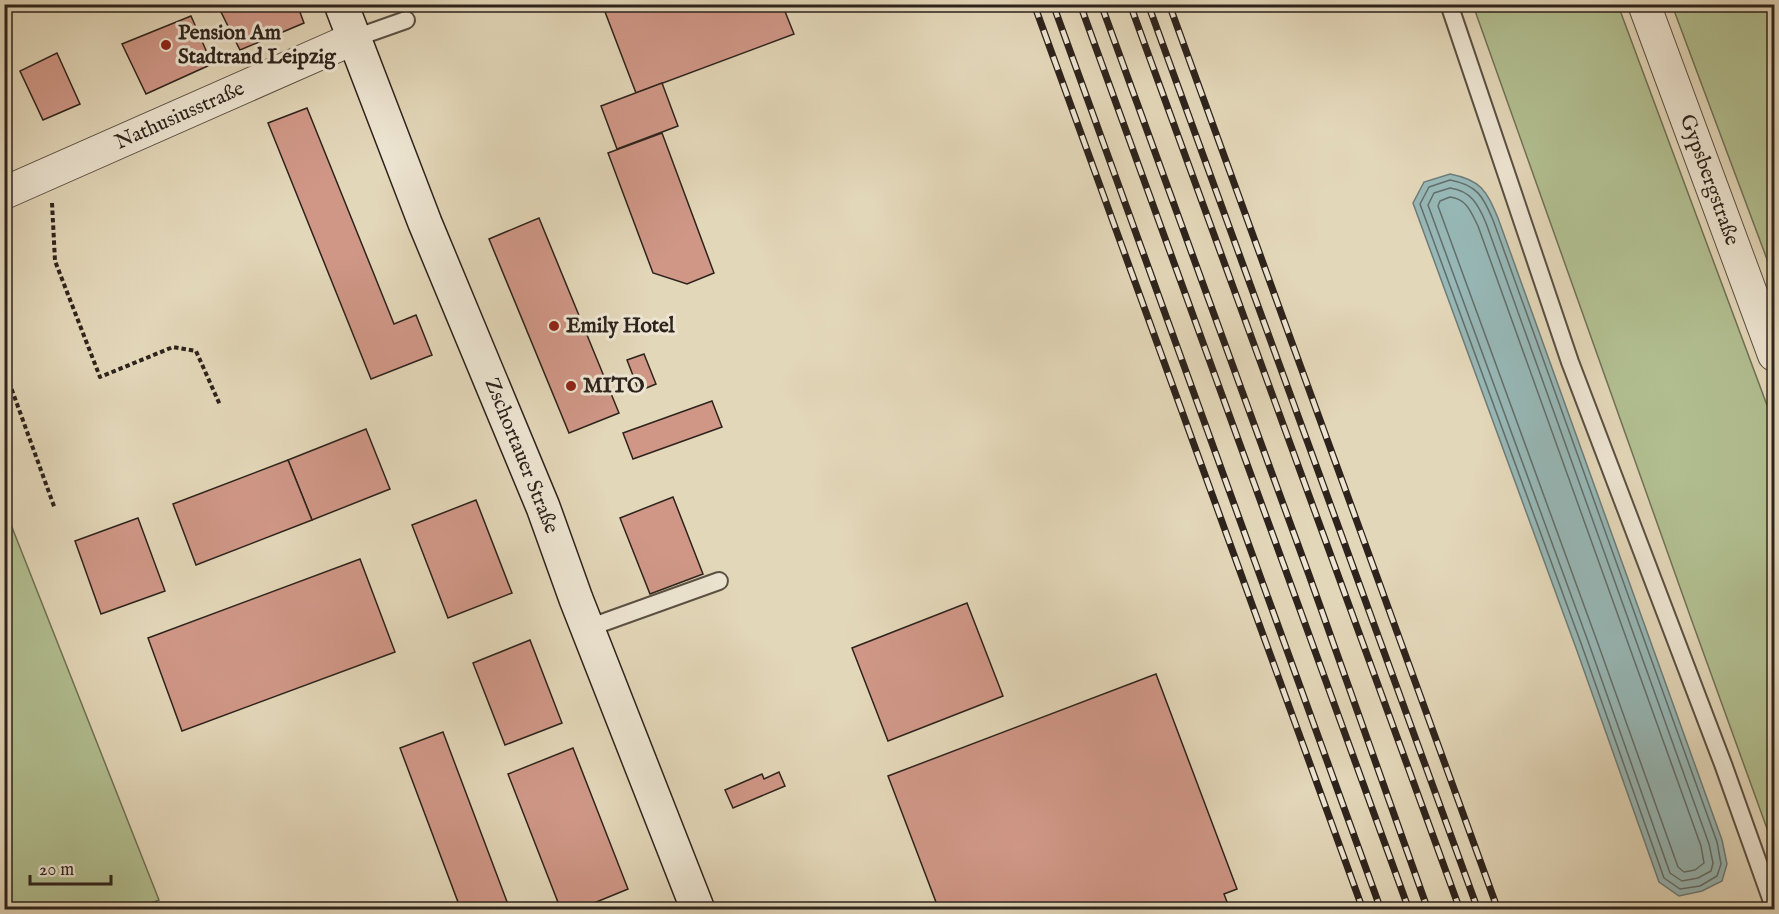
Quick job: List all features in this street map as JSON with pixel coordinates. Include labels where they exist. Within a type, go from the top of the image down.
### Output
[{"type":"street","name":"Zschortauer Straße","points":[[341,4],[425,223],[543,507],[698,909]]},
{"type":"street","name":"Gypsbergstraße","points":[[1644,4],[1774,355]]},
{"type":"street","name":"Nathusiusstraße","points":[[4,192],[355,38]]},
{"type":"lane","points":[[1449,4],[1570,362],[1723,764],[1774,907]]},
{"type":"lane","points":[[355,38],[406,20]]},
{"type":"lane","points":[[588,628],[719,581]]},
{"type":"path","points":[[51,173],[55,261],[100,377],[173,347],[196,351],[220,405]]},
{"type":"path","points":[[4,369],[56,509]]},
{"type":"green space","points":[[1473,5],[1618,5],[1774,424],[1774,848],[1693,624]]},
{"type":"green space","points":[[1672,5],[1774,5],[1774,278]]},
{"type":"green space","points":[[4,507],[159,900],[136,909],[5,909]]},
{"type":"water","points":[[1450,174],[1476,183],[1486,193],[1498,218],[1722,840],[1727,864],[1722,881],[1702,891],[1679,896],[1659,882],[1413,203],[1424,182]]},
{"type":"building","points":[[217,4],[297,4],[304,23],[240,50]]},
{"type":"building","points":[[602,4],[782,4],[794,34],[636,93]]},
{"type":"building","points":[[191,16],[212,64],[146,94],[122,44]]},
{"type":"building","points":[[57,53],[80,104],[43,120],[20,71]]},
{"type":"building","points":[[662,83],[678,126],[617,149],[601,106]]},
{"type":"building","points":[[307,108],[394,324],[416,315],[432,355],[371,379],[268,123]]},
{"type":"building","points":[[662,133],[714,273],[687,284],[653,273],[608,153]]},
{"type":"building","name":"Emily Hotel","points":[[539,218],[619,413],[569,433],[489,239]]},
{"type":"building","points":[[644,354],[656,384],[639,391],[627,360]]},
{"type":"building","points":[[712,401],[722,427],[633,459],[623,433]]},
{"type":"building","points":[[366,429],[390,489],[312,520],[288,460]]},
{"type":"building","points":[[288,460],[312,520],[196,565],[173,504]]},
{"type":"building","points":[[673,497],[703,574],[650,594],[620,518]]},
{"type":"building","points":[[476,500],[512,593],[448,618],[412,525]]},
{"type":"building","points":[[138,518],[165,591],[101,614],[75,541]]},
{"type":"building","points":[[360,559],[395,652],[182,731],[148,638]]},
{"type":"building","points":[[967,603],[1003,696],[888,741],[852,648]]},
{"type":"building","points":[[530,640],[562,723],[505,745],[473,663]]},
{"type":"building","points":[[1156,674],[1237,889],[1224,894],[1230,910],[939,910],[888,776]]},
{"type":"building","points":[[443,732],[509,907],[502,910],[461,910],[400,748]]},
{"type":"building","points":[[573,748],[628,889],[577,910],[561,910],[508,774]]},
{"type":"building","points":[[779,772],[785,786],[733,808],[725,790],[762,774],[764,779]]},
{"type":"railway","points":[[1034,4],[1363,910]]},
{"type":"railway","points":[[1053,4],[1381,910]]},
{"type":"railway","points":[[1080,4],[1409,910]]},
{"type":"railway","points":[[1101,4],[1428,910]]},
{"type":"railway","points":[[1130,4],[1460,910]]},
{"type":"railway","points":[[1148,4],[1478,910]]},
{"type":"railway","points":[[1169,4],[1498,910]]},
{"type":"place","name":"Pension Am Stadtrand Leipzig","points":[[166,45]]},
{"type":"place","name":"Emily Hotel","points":[[554,326]]},
{"type":"place","name":"MITO","points":[[571,386]]}]
